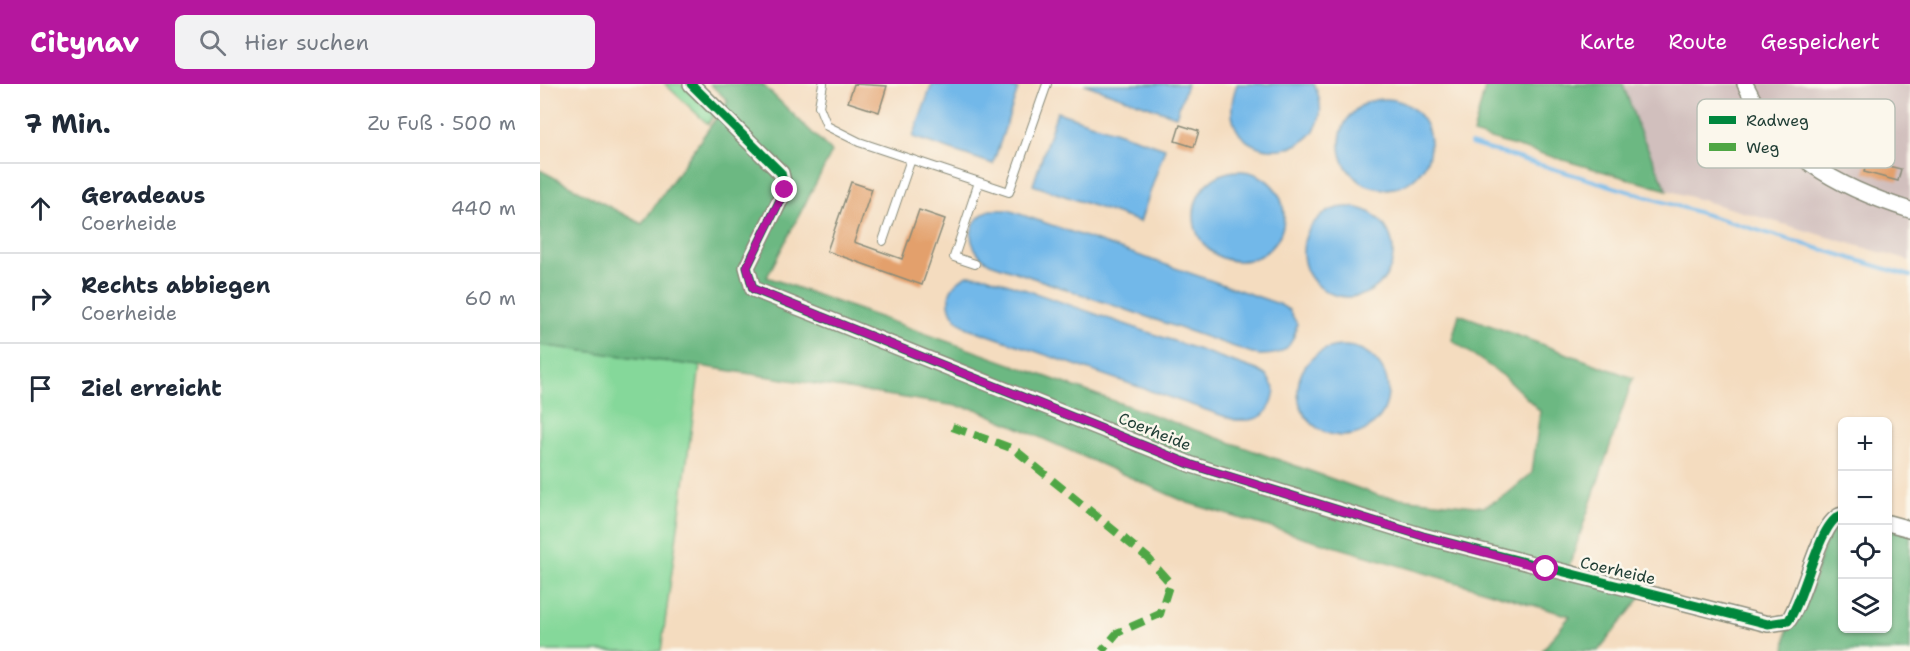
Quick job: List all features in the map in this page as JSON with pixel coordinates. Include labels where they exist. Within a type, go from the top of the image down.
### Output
[{"type":"street","name":"Coerheide","points":[[691,84],[781,173],[785,190],[747,267],[753,289],[1192,465],[1423,536],[1768,624],[1788,621],[1798,608],[1826,528],[1838,516]]},
{"type":"street","points":[[1745,84],[1753,99]]},
{"type":"street","points":[[1818,168],[1857,190],[1910,210]]},
{"type":"street","points":[[1892,524],[1910,529]]},
{"type":"lane","points":[[824,84],[819,106],[827,126],[859,142],[1010,192],[1047,84]]},
{"type":"lane","points":[[883,241],[911,159]]},
{"type":"lane","points":[[975,264],[954,257],[979,182]]},
{"type":"shaded area","points":[[1623,84],[1910,84],[1910,261],[1667,190],[1638,127]]},
{"type":"green space","points":[[665,84],[681,84],[714,115],[708,124]]},
{"type":"green space","points":[[710,84],[762,84],[832,152],[767,277],[1380,496],[1484,507],[1506,495],[1532,473],[1540,411],[1505,377],[1452,340],[1459,314],[1633,378],[1569,567],[1645,592],[1598,651],[1542,651],[1570,616],[1188,503],[976,409],[700,366],[540,345],[540,170],[642,224],[728,101]]},
{"type":"green space","points":[[1486,84],[1623,84],[1638,127],[1667,190],[1473,134]]},
{"type":"green space","points":[[540,345],[700,366],[661,651],[540,651]]},
{"type":"green space","points":[[1838,523],[1838,633],[1892,633],[1892,528],[1910,533],[1910,651],[1785,651],[1787,629],[1798,619],[1805,606],[1825,544]]},
{"type":"water","points":[[932,84],[1005,84],[1018,89],[993,164],[913,137]]},
{"type":"water","points":[[1084,84],[1187,84],[1176,116]]},
{"type":"water","points":[[1237,84],[1314,84],[1320,111],[1313,132],[1297,144],[1277,149],[1256,146],[1240,134],[1232,114]]},
{"type":"water","points":[[1385,99],[1410,107],[1422,119],[1430,144],[1422,169],[1410,181],[1385,189],[1360,181],[1348,169],[1340,144],[1348,119],[1360,107]]},
{"type":"water","points":[[1057,112],[1165,148],[1140,222],[1033,185]]},
{"type":"water","points":[[1239,171],[1264,179],[1276,191],[1284,216],[1276,241],[1264,253],[1239,261],[1214,253],[1202,241],[1194,216],[1202,191],[1214,179]]},
{"type":"water","points":[[1348,207],[1373,215],[1385,227],[1393,252],[1385,277],[1373,289],[1348,297],[1323,289],[1311,277],[1303,252],[1311,227],[1323,215]]},
{"type":"water","points":[[990,210],[1008,210],[1279,304],[1289,310],[1297,324],[1293,340],[1280,352],[1258,355],[990,263],[976,250],[971,236],[976,221]]},
{"type":"water","points":[[968,275],[986,276],[1257,370],[1267,376],[1275,390],[1271,406],[1258,418],[1235,420],[968,328],[954,316],[949,301],[953,287]]},
{"type":"water","points":[[1343,346],[1368,354],[1380,366],[1388,391],[1380,416],[1368,428],[1343,436],[1318,428],[1306,416],[1298,391],[1306,366],[1318,354]]},
{"type":"building","points":[[854,84],[887,86],[879,112],[848,102]]},
{"type":"building","points":[[1180,125],[1199,131],[1194,147],[1175,141]]},
{"type":"building","points":[[1865,168],[1901,169],[1898,181],[1864,172]]},
{"type":"building","points":[[851,182],[872,189],[854,242],[902,259],[919,210],[945,219],[922,285],[827,251]]},
{"type":"waterway","points":[[1471,144],[1910,276]]},
{"type":"marked path","points":[[952,427],[1014,449],[1148,558],[1170,583],[1160,614],[1117,633],[1102,651]]},
{"type":"cycle path","points":[[691,84],[781,173],[785,190],[747,267],[753,289],[1192,465],[1423,536],[1768,624],[1788,621],[1819,545],[1826,531],[1838,518]]},
{"type":"route","points":[[785,190],[747,267],[753,289],[1192,465],[1423,536],[1546,569]]}]
